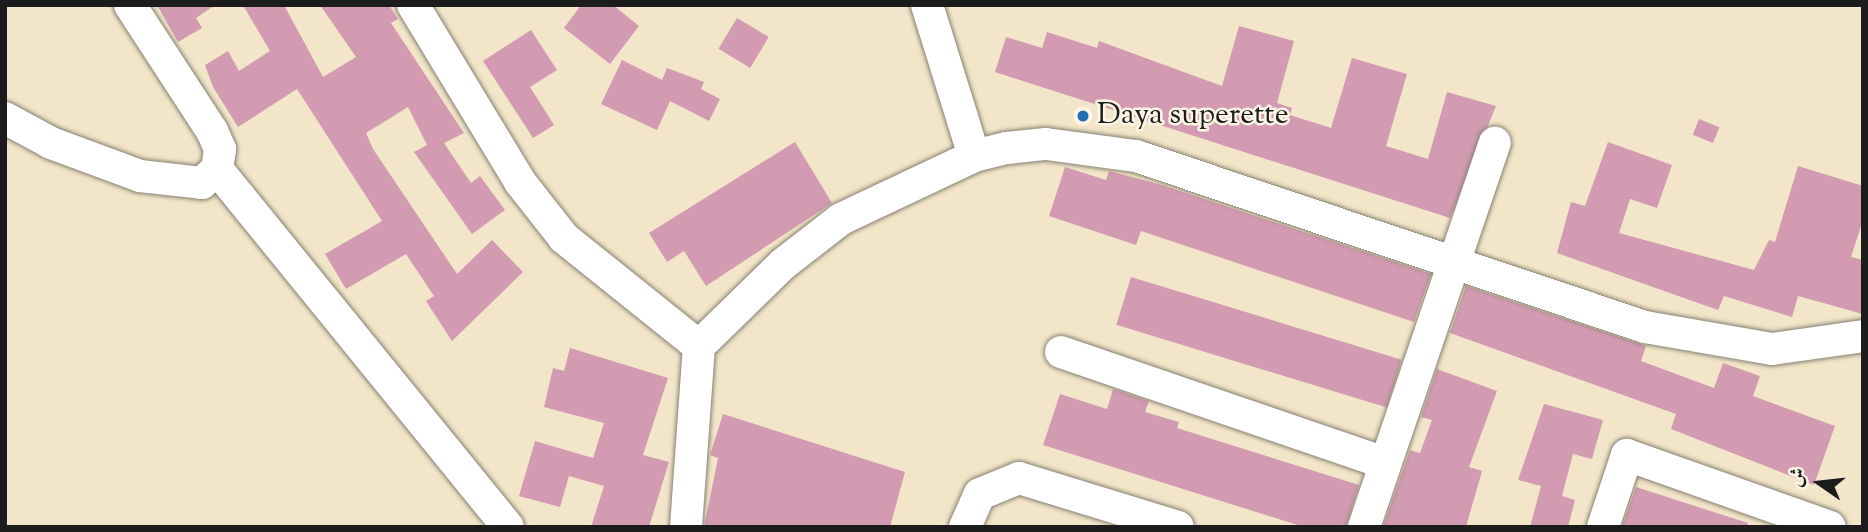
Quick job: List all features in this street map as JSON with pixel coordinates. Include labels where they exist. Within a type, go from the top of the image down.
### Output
[{"type":"street","points":[[5,118],[51,143],[140,176],[202,183],[217,169],[220,149],[212,131],[130,5]]},
{"type":"street","points":[[413,5],[520,182],[564,238],[699,346]]},
{"type":"street","points":[[927,5],[974,156]]},
{"type":"street","points":[[1364,527],[1383,461],[1495,143]]},
{"type":"street","points":[[686,527],[699,346],[736,305],[841,219],[974,156],[1046,144],[1136,156],[1455,259],[1645,327],[1711,341],[1772,349],[1863,336]]},
{"type":"street","points":[[217,169],[508,527]]},
{"type":"street","points":[[1061,352],[1383,461]]},
{"type":"street","points":[[1603,527],[1627,455],[1830,527]]},
{"type":"street","points":[[965,527],[980,494],[1019,478],[1178,527]]},
{"type":"building","points":[[157,5],[215,5],[196,18],[202,28],[178,42]]},
{"type":"building","points":[[243,5],[284,5],[323,77],[356,57],[320,5],[389,5],[398,19],[391,23],[464,133],[444,143],[471,183],[480,176],[505,210],[472,234],[414,152],[427,145],[408,107],[366,133],[373,149],[457,274],[492,240],[523,272],[452,341],[426,301],[434,296],[406,254],[346,289],[325,254],[382,221],[297,89],[238,127],[213,87],[205,65],[228,51],[239,71],[270,51]]},
{"type":"building","points":[[581,5],[613,5],[639,26],[610,64],[564,28]]},
{"type":"building","points":[[737,18],[769,37],[750,68],[718,49]]},
{"type":"building","points":[[1239,26],[1294,41],[1277,103],[1292,108],[1290,115],[1331,128],[1352,58],[1407,74],[1386,146],[1428,159],[1447,92],[1496,106],[1450,218],[995,72],[1006,37],[1042,48],[1047,32],[1097,48],[1099,41],[1222,86]]},
{"type":"building","points":[[531,30],[557,70],[530,87],[554,125],[533,138],[483,61]]},
{"type":"building","points":[[622,60],[662,80],[667,68],[704,82],[701,89],[720,99],[709,121],[670,101],[657,130],[601,104]]},
{"type":"building","points":[[1699,119],[1719,127],[1713,143],[1693,135]]},
{"type":"building","points":[[795,142],[832,203],[706,286],[684,251],[667,262],[649,233]]},
{"type":"building","points":[[1608,142],[1672,165],[1657,208],[1630,199],[1619,233],[1754,270],[1769,240],[1775,242],[1798,166],[1863,186],[1863,220],[1851,257],[1863,260],[1863,314],[1798,296],[1792,317],[1724,296],[1718,310],[1557,253],[1571,202],[1585,206]]},
{"type":"building","points":[[1065,167],[1106,180],[1109,171],[1162,185],[1431,274],[1414,322],[1141,231],[1136,245],[1049,216]]},
{"type":"building","points":[[1131,277],[1402,360],[1387,408],[1116,325]]},
{"type":"building","points":[[1466,286],[1646,346],[1641,361],[1714,388],[1723,363],[1760,376],[1753,396],[1835,426],[1814,485],[1671,429],[1676,414],[1450,333]]},
{"type":"building","points":[[570,348],[668,378],[643,455],[669,462],[649,527],[591,527],[604,486],[569,476],[560,507],[519,496],[535,441],[593,458],[604,423],[544,407],[553,368],[564,371]]},
{"type":"building","points":[[1437,369],[1497,391],[1469,467],[1482,471],[1466,527],[1383,527],[1410,450],[1420,453],[1432,420],[1421,417]]},
{"type":"building","points":[[1113,389],[1149,401],[1145,412],[1179,422],[1177,428],[1359,485],[1346,527],[1304,527],[1043,445],[1060,394],[1107,409]]},
{"type":"building","points":[[1544,404],[1603,420],[1592,459],[1573,454],[1562,496],[1575,500],[1568,527],[1530,527],[1541,486],[1518,480]]},
{"type":"building","points":[[723,414],[905,472],[890,527],[704,527],[718,458],[710,455]]},
{"type":"building","points":[[1636,487],[1748,523],[1747,527],[1622,527]]},
{"type":"place","name":"Daya superette","points":[[1083,116]]}]
